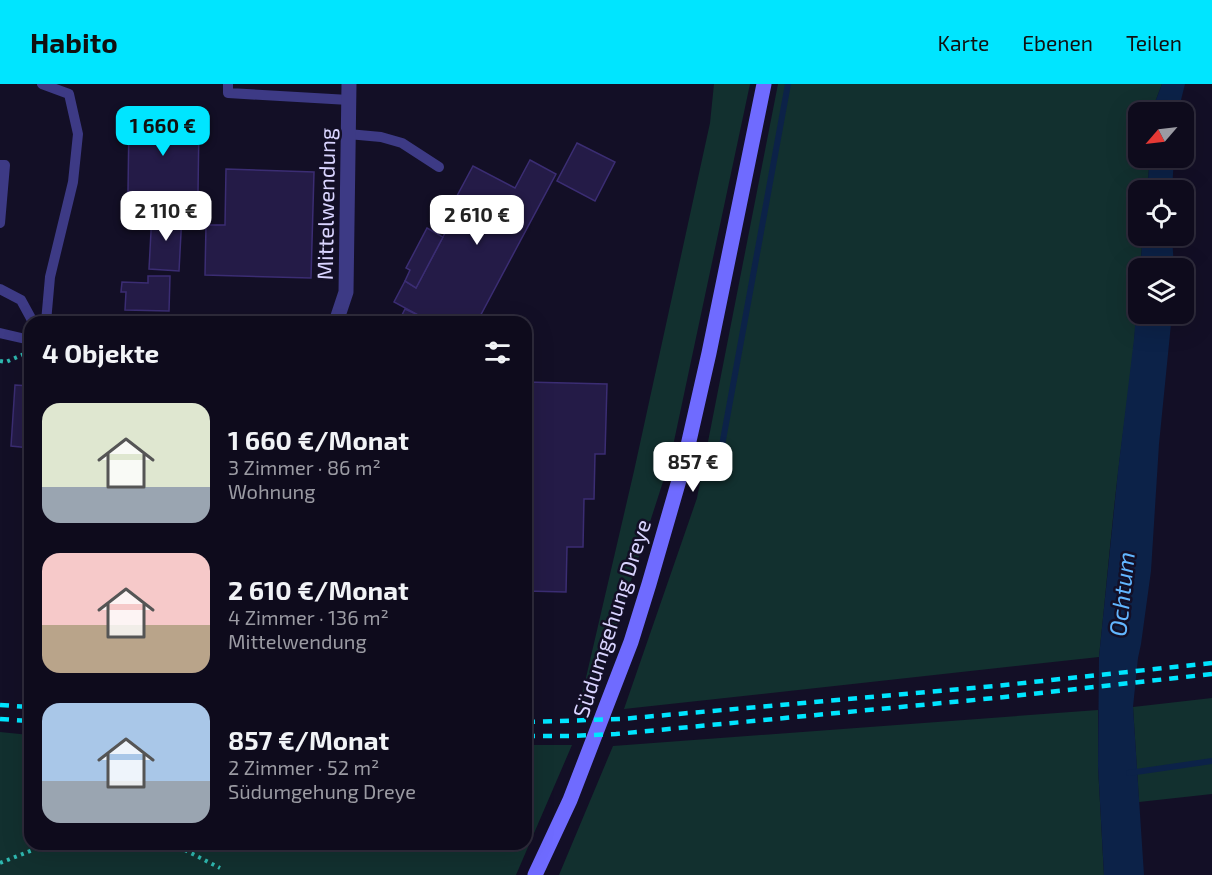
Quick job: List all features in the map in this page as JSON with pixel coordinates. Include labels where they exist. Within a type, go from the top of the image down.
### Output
[{"type":"main road","name":"Südumgehung Dreye","points":[[535,875],[570,800],[631,642],[649,584],[687,452],[764,84]]},
{"type":"street","name":"Mittelwendung","points":[[338,316],[346,292],[349,84]]},
{"type":"lane","points":[[42,84],[69,94],[78,134],[73,182],[50,277],[47,316]]},
{"type":"lane","points":[[228,84],[228,93],[349,100]]},
{"type":"lane","points":[[348,134],[381,136],[402,143],[439,167]]},
{"type":"lane","points":[[0,165],[5,165],[0,223]]},
{"type":"lane","points":[[0,289],[21,300],[30,316]]},
{"type":"lane","points":[[0,333],[24,339]]},
{"type":"path","points":[[0,361],[6,362],[24,354]]},
{"type":"path","points":[[0,863],[33,850]]},
{"type":"path","points":[[185,850],[220,868]]},
{"type":"green space","points":[[714,84],[750,84],[670,460],[589,711],[578,712],[634,471],[710,123]]},
{"type":"green space","points":[[778,84],[1162,84],[1155,102],[1128,102],[1128,168],[1149,168],[1148,180],[1128,180],[1128,246],[1142,246],[1141,258],[1128,258],[1128,324],[1135,324],[1099,657],[624,709],[697,498]]},
{"type":"green space","points":[[1212,698],[1212,794],[1139,802],[1133,707]]},
{"type":"green space","points":[[1098,710],[1098,766],[1104,875],[559,875],[613,746]]},
{"type":"green space","points":[[0,732],[24,734],[24,850],[527,850],[516,875],[0,875]]},
{"type":"green space","points":[[532,745],[572,745],[532,838]]},
{"type":"water","points":[[1162,84],[1185,84],[1180,102],[1155,102]]},
{"type":"water","points":[[1149,168],[1173,168],[1173,180],[1148,180]]},
{"type":"water","points":[[1142,246],[1173,246],[1173,258],[1141,258]]},
{"type":"water","name":"Ochtum","points":[[1135,324],[1171,324],[1159,444],[1151,571],[1133,707],[1144,875],[1104,875],[1098,766],[1099,657]]},
{"type":"building","points":[[129,120],[199,121],[198,193],[128,192]]},
{"type":"building","points":[[577,143],[615,162],[595,201],[557,181]]},
{"type":"building","points":[[530,160],[556,174],[480,316],[420,316],[394,302],[405,281],[416,288],[456,212],[450,209],[473,166],[515,188]]},
{"type":"building","points":[[226,169],[314,172],[311,278],[205,275],[206,225],[225,225]]},
{"type":"building","points":[[152,213],[182,214],[179,271],[149,269]]},
{"type":"building","points":[[427,228],[443,237],[416,288],[405,281],[410,270],[406,268]]},
{"type":"building","points":[[148,276],[170,276],[169,311],[125,310],[126,292],[121,292],[122,282],[148,283]]},
{"type":"building","points":[[405,309],[418,315],[417,316],[402,316]]},
{"type":"building","points":[[532,382],[607,384],[605,454],[595,454],[594,499],[584,499],[583,547],[567,547],[566,592],[532,591]]},
{"type":"building","points":[[15,385],[24,386],[24,447],[11,446]]},
{"type":"waterway","points":[[721,451],[788,84]]},
{"type":"waterway","points":[[1129,773],[1212,761]]},
{"type":"railway","points":[[532,722],[621,719],[995,686],[1212,663]]},
{"type":"railway","points":[[532,736],[616,734],[995,698],[1212,674]]},
{"type":"railway","points":[[0,705],[24,707]]},
{"type":"railway","points":[[0,719],[24,721]]}]
